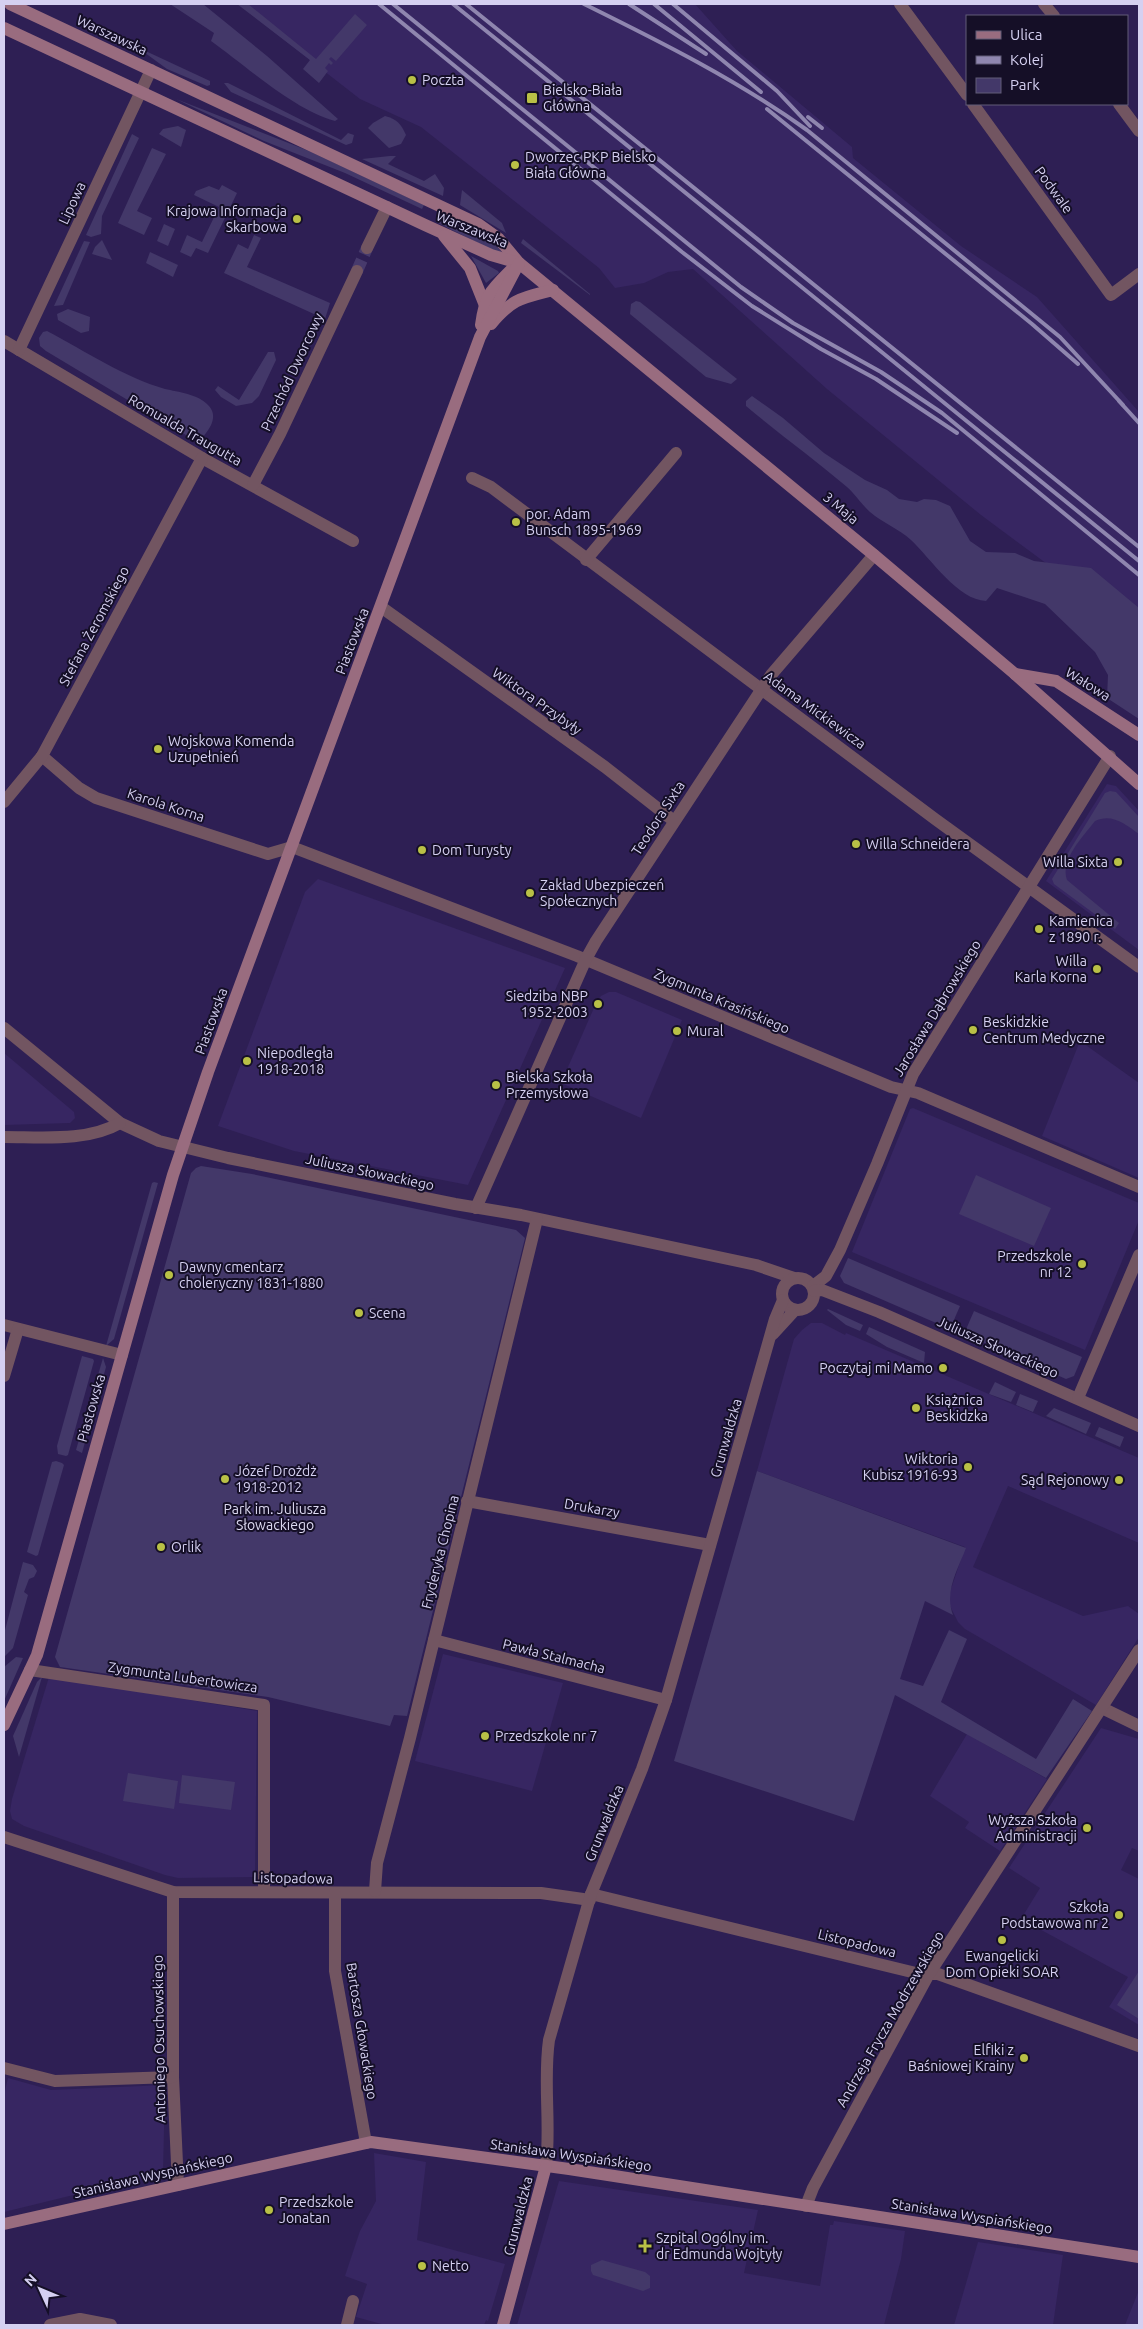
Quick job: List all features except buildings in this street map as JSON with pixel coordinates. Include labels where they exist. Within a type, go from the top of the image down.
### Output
[{"type":"street","name":"Warszawska","points":[[10,4],[478,224],[498,239],[519,262]]},
{"type":"street","points":[[900,4],[966,94]]},
{"type":"street","points":[[1044,4],[1053,15]]},
{"type":"street","name":"Warszawska","points":[[4,28],[491,255],[519,262]]},
{"type":"street","name":"Lipowa","points":[[19,350],[151,70]]},
{"type":"street","name":"Podwale","points":[[974,105],[1111,295],[1139,274]]},
{"type":"street","points":[[1120,105],[1139,131]]},
{"type":"street","points":[[367,248],[387,207]]},
{"type":"street","points":[[441,232],[470,268],[484,303]]},
{"type":"street","name":"3 Maja","points":[[519,262],[874,555],[1110,756],[1139,784]]},
{"type":"street","name":"Piastowska","points":[[480,337],[484,303],[494,288],[519,262]]},
{"type":"street","name":"Piastowska","points":[[4,1725],[37,1655],[182,1148],[480,337],[519,262]]},
{"type":"street","name":"Przechód Dworcowy","points":[[253,485],[280,434],[357,271]]},
{"type":"street","points":[[480,337],[513,302],[553,290]]},
{"type":"street","name":"Romualda Traugutta","points":[[4,341],[202,458],[353,541]]},
{"type":"street","points":[[586,560],[676,453]]},
{"type":"street","name":"Stefana Żeromskiego","points":[[4,802],[42,756],[202,458]]},
{"type":"street","name":"Adama Mickiewicza","points":[[472,478],[491,487],[586,560],[1139,967]]},
{"type":"street","name":"Teodora Sixta","points":[[476,1208],[586,959],[761,689],[874,555]]},
{"type":"street","name":"Wiktora Przybyły","points":[[381,607],[605,767],[674,822]]},
{"type":"street","name":"Wałowa","points":[[1015,674],[1056,681],[1139,734]]},
{"type":"street","name":"Karola Korna","points":[[42,756],[79,788],[96,798],[268,854],[292,847]]},
{"type":"street","name":"Jarosława Dąbrowskiego","points":[[813,1293],[832,1267],[878,1164],[915,1070],[1110,756]]},
{"type":"street","name":"Zygmunta Krasińskiego","points":[[292,847],[586,959],[891,1087],[918,1093],[957,1109],[1139,1188]]},
{"type":"street","name":"Juliusza Słowackiego","points":[[4,1028],[120,1123],[145,1136],[182,1148],[537,1219],[765,1268],[794,1278]]},
{"type":"street","points":[[4,1137],[89,1135],[120,1123]]},
{"type":"street","name":"Fryderyka Chopina","points":[[375,1891],[377,1863],[410,1738],[537,1219]]},
{"type":"street","points":[[1078,1398],[1139,1255]]},
{"type":"street","points":[[832,1267],[833,1278],[844,1297]]},
{"type":"street","points":[[765,1268],[790,1308],[795,1310],[806,1308],[813,1293],[805,1279],[794,1278],[789,1280],[782,1295]]},
{"type":"street","name":"Juliusza Słowackiego","points":[[813,1293],[822,1290],[844,1297],[1139,1426]]},
{"type":"street","name":"Grunwaldzka","points":[[503,2325],[546,2166],[549,2142],[547,2057],[549,2040],[590,1897],[642,1769],[666,1700],[782,1295]]},
{"type":"street","name":"Grunwaldzka","points":[[771,1337],[795,1310]]},
{"type":"street","points":[[4,1325],[122,1355]]},
{"type":"street","points":[[4,1376],[18,1329]]},
{"type":"street","name":"Drukarzy","points":[[468,1501],[710,1545]]},
{"type":"street","name":"Pawła Stalmacha","points":[[434,1640],[666,1700]]},
{"type":"street","name":"Andrzeja Frycza Modrzewskiego","points":[[806,2206],[813,2188],[929,1974],[1139,1650]]},
{"type":"street","name":"Zygmunta Lubertowicza","points":[[30,1670],[264,1704],[264,1892]]},
{"type":"street","points":[[1102,1708],[1139,1726]]},
{"type":"street","name":"Listopadowa","points":[[4,1837],[172,1892],[335,1894],[375,1891],[541,1892],[590,1897],[920,1974],[938,1974],[1139,2046]]},
{"type":"street","name":"Antoniego Osuchowskiego","points":[[172,1892],[174,2077],[178,2185]]},
{"type":"street","name":"Bartosza Głowackiego","points":[[335,1894],[335,1971],[366,2142]]},
{"type":"street","points":[[4,2068],[55,2081],[174,2077]]},
{"type":"street","name":"Stanisława Wyspiańskiego","points":[[4,2224],[366,2142],[546,2166],[1139,2257]]},
{"type":"street","points":[[347,2325],[353,2302]]},
{"type":"street","points":[[50,2325],[80,2319],[110,2325]]},
{"type":"shaded area","points":[[238,4],[695,4],[737,51],[852,147],[853,158],[961,246],[1037,297],[1139,412],[1139,660],[1058,572],[981,515],[827,389],[693,269],[668,272],[644,283],[615,288],[599,268],[421,127],[360,99]]},
{"type":"shaded area","points":[[1107,784],[1116,786],[1139,811],[1139,950],[1046,881]]},
{"type":"shaded area","name":"Bielska Szkoła Przemysłowa","points":[[318,879],[565,968],[468,1185],[294,1151],[218,1126],[305,892]]},
{"type":"shaded area","points":[[609,992],[616,992],[682,1020],[641,1118],[561,1083],[597,1001],[601,996]]},
{"type":"shaded area","points":[[1080,1041],[1139,1083],[1139,1178],[1042,1136]]},
{"type":"shaded area","points":[[4,1053],[74,1112],[75,1118],[70,1123],[4,1125]]},
{"type":"shaded area","points":[[913,1108],[1139,1203],[1139,1220],[1085,1350],[852,1252],[910,1109]]},
{"type":"shaded area","points":[[811,1323],[822,1323],[845,1335],[846,1333],[1139,1458],[1139,1543],[1008,1486],[973,1567],[1083,1616],[1128,1606],[1139,1614],[1139,1637],[1096,1705],[965,1629],[958,1622],[949,1604],[950,1592],[965,1547],[757,1471],[794,1339]]},
{"type":"shaded area","name":"Przedszkole nr 7","points":[[443,1654],[563,1683],[532,1791],[415,1761]]},
{"type":"shaded area","points":[[49,1677],[257,1711],[255,1877],[178,1878],[165,1875],[24,1826],[12,1819],[10,1811],[12,1799]]},
{"type":"shaded area","name":"Wyższa Szkoła Administracji","points":[[1101,1728],[1139,1739],[1139,1851],[1132,1848],[1121,1870],[1139,1879],[1139,2025],[1109,2007],[1128,1977],[1021,1919],[1040,1888],[1009,1868]]},
{"type":"shaded area","points":[[967,1734],[1047,1779],[1000,1851],[965,1828],[969,1822],[930,1796]]},
{"type":"shaded area","points":[[8,2078],[51,2090],[165,2085],[163,2173],[4,2212],[4,2095]]},
{"type":"shaded area","points":[[374,2153],[426,2162],[417,2240],[505,2264],[488,2321],[486,2320],[484,2325],[385,2325],[356,2317],[367,2284],[345,2276],[360,2231],[376,2201]]},
{"type":"shaded area","name":"Szpital Ogólny im. dr Edmunda Wojtyły","points":[[559,2181],[758,2210],[744,2273],[820,2286],[830,2225],[833,2225],[834,2221],[905,2231],[901,2259],[884,2325],[517,2325]]},
{"type":"shaded area","points":[[978,2242],[1063,2255],[1053,2325],[954,2325]]},
{"type":"shaded area","points":[[1139,2290],[1139,2325],[1125,2325]]},
{"type":"green space","points":[[170,4],[203,4],[267,56],[338,119],[335,121],[319,115],[287,97],[211,41],[214,33]]},
{"type":"green space","points":[[237,4],[248,4],[316,59],[355,14],[367,25],[336,61],[331,57],[329,59],[333,63],[331,65],[329,63],[325,68],[328,71],[319,83],[303,69],[310,60]]},
{"type":"green space","points":[[137,47],[210,81],[210,85],[207,86],[167,69]]},
{"type":"green space","points":[[224,83],[228,83],[341,140],[348,133],[354,135],[352,143],[346,145],[231,92]]},
{"type":"green space","points":[[176,99],[309,151],[424,205],[422,209],[345,173],[264,141]]},
{"type":"green space","points":[[385,116],[396,120],[406,135],[401,144],[389,148],[368,128]]},
{"type":"green space","points":[[178,126],[186,130],[181,147],[159,134],[163,129]]},
{"type":"green space","points":[[132,134],[139,138],[102,216],[101,234],[91,237],[86,235]]},
{"type":"green space","points":[[152,148],[166,154],[137,211],[152,218],[144,235],[118,223]]},
{"type":"green space","points":[[396,156],[388,164],[424,181],[435,174],[444,188],[443,196],[362,159]]},
{"type":"green space","points":[[222,185],[237,193],[208,253],[196,248],[191,257],[180,252],[187,235],[202,242],[219,207],[194,195],[196,191],[209,186],[219,190]]},
{"type":"green space","points":[[462,190],[502,223],[506,233],[460,205]]},
{"type":"green space","points":[[446,215],[496,243],[502,255],[436,222]]},
{"type":"green space","points":[[164,224],[175,229],[168,246],[157,241]]},
{"type":"green space","points":[[254,235],[261,238],[247,267],[330,303],[325,319],[224,273],[238,244],[248,249]]},
{"type":"green space","points":[[523,239],[590,294],[590,295],[521,243]]},
{"type":"green space","points":[[102,240],[112,260],[92,254],[95,247]]},
{"type":"green space","points":[[84,241],[90,242],[63,305],[54,306]]},
{"type":"green space","points":[[150,252],[178,265],[173,277],[146,263]]},
{"type":"green space","points":[[471,256],[498,271],[499,273],[486,283]]},
{"type":"green space","points":[[636,301],[640,302],[737,379],[731,384],[706,377],[630,314],[631,304]]},
{"type":"green space","points":[[68,309],[90,317],[89,331],[81,333],[58,320],[57,314]]},
{"type":"green space","points":[[47,331],[135,378],[165,389],[182,392],[204,401],[213,414],[208,431],[202,438],[191,438],[46,351],[40,346],[39,338],[43,332]]},
{"type":"green space","points":[[268,352],[274,352],[276,360],[259,396],[252,403],[236,406],[221,397],[215,390],[218,386],[239,400]]},
{"type":"green space","points":[[752,396],[783,418],[824,453],[865,480],[887,490],[899,499],[917,502],[924,499],[936,500],[950,506],[970,541],[986,552],[1015,553],[1034,561],[1091,568],[1139,608],[1139,719],[1107,698],[1108,675],[1095,652],[1045,604],[997,588],[986,601],[965,594],[911,540],[870,512],[847,487],[746,406],[746,401]]},
{"type":"green space","points":[[1110,791],[1116,792],[1139,817],[1139,834],[1123,823],[1113,819],[1107,818],[1095,821],[1070,856],[1066,872],[1067,880],[1119,923],[1115,929],[1054,884],[1052,879],[1105,793]]},
{"type":"green space","name":"Park im. Juliusza Słowackiego","points":[[201,1166],[252,1174],[516,1230],[525,1238],[407,1716],[394,1715],[390,1726],[268,1697],[60,1667],[55,1657],[191,1173]]},
{"type":"green space","points":[[976,1175],[1051,1208],[1034,1246],[959,1214]]},
{"type":"green space","points":[[152,1183],[158,1183],[114,1339],[106,1346]]},
{"type":"green space","points":[[848,1258],[960,1306],[950,1329],[844,1283],[840,1276]]},
{"type":"green space","points":[[828,1309],[863,1325],[860,1331],[846,1325]]},
{"type":"green space","points":[[974,1311],[1082,1357],[1074,1376],[1066,1379],[964,1334]]},
{"type":"green space","points":[[869,1327],[925,1352],[924,1363],[887,1347],[866,1334]]},
{"type":"green space","points":[[82,1356],[94,1361],[68,1455],[66,1456],[58,1454],[57,1446]]},
{"type":"green space","points":[[103,1358],[106,1367],[82,1453],[76,1450]]},
{"type":"green space","points":[[995,1382],[1016,1392],[1011,1402],[989,1394]]},
{"type":"green space","points":[[1020,1394],[1038,1401],[1033,1412],[1016,1405]]},
{"type":"green space","points":[[1054,1408],[1091,1423],[1086,1434],[1046,1416]]},
{"type":"green space","points":[[1099,1427],[1124,1437],[1120,1447],[1095,1436]]},
{"type":"green space","points":[[56,1461],[64,1465],[38,1555],[36,1556],[27,1552],[52,1462]]},
{"type":"green space","points":[[757,1471],[966,1548],[951,1589],[950,1598],[953,1615],[925,1601],[900,1679],[923,1686],[949,1630],[967,1639],[941,1702],[1036,1759],[1073,1699],[1092,1711],[1046,1778],[895,1695],[854,1821],[674,1761]]},
{"type":"green space","points":[[23,1562],[33,1565],[37,1571],[34,1577],[29,1579],[24,1592],[28,1595],[13,1648],[4,1657],[4,1634]]},
{"type":"green space","points":[[16,1657],[23,1658],[4,1701],[4,1667]]},
{"type":"green space","points":[[42,1677],[19,1757],[13,1736],[37,1682]]},
{"type":"green space","points":[[128,1773],[178,1781],[174,1809],[123,1801]]},
{"type":"green space","points":[[182,1775],[235,1782],[231,1810],[179,1803]]},
{"type":"green space","points":[[1139,1971],[1139,2019],[1117,2005]]},
{"type":"green space","points":[[602,2260],[645,2272],[650,2276],[650,2288],[643,2291],[593,2275],[591,2265]]},
{"type":"tunnel","points":[[357,271],[367,248]]},
{"type":"railway","points":[[379,4],[682,252],[752,306],[821,349],[876,379],[957,433]]},
{"type":"railway","points":[[393,4],[741,287],[793,323],[881,372],[942,413],[1139,575]]},
{"type":"railway","points":[[453,4],[1139,561]]},
{"type":"railway","points":[[466,4],[1139,547]]},
{"type":"railway","points":[[584,4],[670,47],[726,78],[807,130],[1060,337],[1123,405]]},
{"type":"railway","points":[[629,4],[706,54]]},
{"type":"railway","points":[[654,4],[761,92]]},
{"type":"railway","points":[[673,4],[777,91],[810,126]]},
{"type":"railway","points":[[767,109],[1032,324],[1078,364]]},
{"type":"railway","points":[[808,117],[822,128]]},
{"type":"railway","points":[[1119,401],[1139,423]]},
{"type":"place","name":"Poczta","points":[[412,80]]},
{"type":"place","name":"Bielsko-Biała Główna","points":[[532,98]]},
{"type":"place","name":"Dworzec PKP Bielsko Biała Główna","points":[[515,165]]},
{"type":"place","name":"Krajowa Informacja Skarbowa","points":[[297,219]]},
{"type":"place","name":"por. Adam Bunsch 1895-1969","points":[[516,522]]},
{"type":"place","name":"Wojskowa Komenda Uzupełnień","points":[[158,749]]},
{"type":"place","name":"Willa Schneidera","points":[[856,844]]},
{"type":"place","name":"Dom Turysty","points":[[422,850]]},
{"type":"place","name":"Willa Sixta","points":[[1118,862]]},
{"type":"place","name":"Zakład Ubezpieczeń Społecznych","points":[[530,893]]},
{"type":"place","name":"Kamienica z 1890 r.","points":[[1039,929]]},
{"type":"place","name":"Willa Karla Korna","points":[[1097,969]]},
{"type":"place","name":"Siedziba NBP 1952-2003","points":[[598,1004]]},
{"type":"place","name":"Beskidzkie Centrum Medyczne","points":[[973,1030]]},
{"type":"place","name":"Mural","points":[[677,1031]]},
{"type":"place","name":"Niepodległa 1918-2018","points":[[247,1061]]},
{"type":"place","name":"Bielska Szkoła Przemysłowa","points":[[496,1085]]},
{"type":"place","name":"Przedszkole nr 12","points":[[1082,1264]]},
{"type":"place","name":"Dawny cmentarz choleryczny 1831-1880","points":[[169,1275]]},
{"type":"place","name":"Scena","points":[[359,1313]]},
{"type":"place","name":"Poczytaj mi Mamo","points":[[943,1368]]},
{"type":"place","name":"Książnica Beskidzka","points":[[916,1408]]},
{"type":"place","name":"Wiktoria Kubisz 1916-93","points":[[968,1467]]},
{"type":"place","name":"Józef Drożdż 1918-2012","points":[[225,1479]]},
{"type":"place","name":"Sąd Rejonowy","points":[[1119,1480]]},
{"type":"place","name":"Orlik","points":[[161,1547]]},
{"type":"place","name":"Przedszkole nr 7","points":[[485,1736]]},
{"type":"place","name":"Wyższa Szkoła Administracji","points":[[1087,1828]]},
{"type":"place","name":"Szkoła Podstawowa nr 2","points":[[1119,1915]]},
{"type":"place","name":"Ewangelicki Dom Opieki SOAR","points":[[1002,1940]]},
{"type":"place","name":"Elfiki z Baśniowej Krainy","points":[[1024,2058]]},
{"type":"place","name":"Przedszkole Jonatan","points":[[269,2210]]},
{"type":"place","name":"Szpital Ogólny im. dr Edmunda Wojtyły","points":[[645,2246]]},
{"type":"place","name":"Netto","points":[[422,2266]]}]
